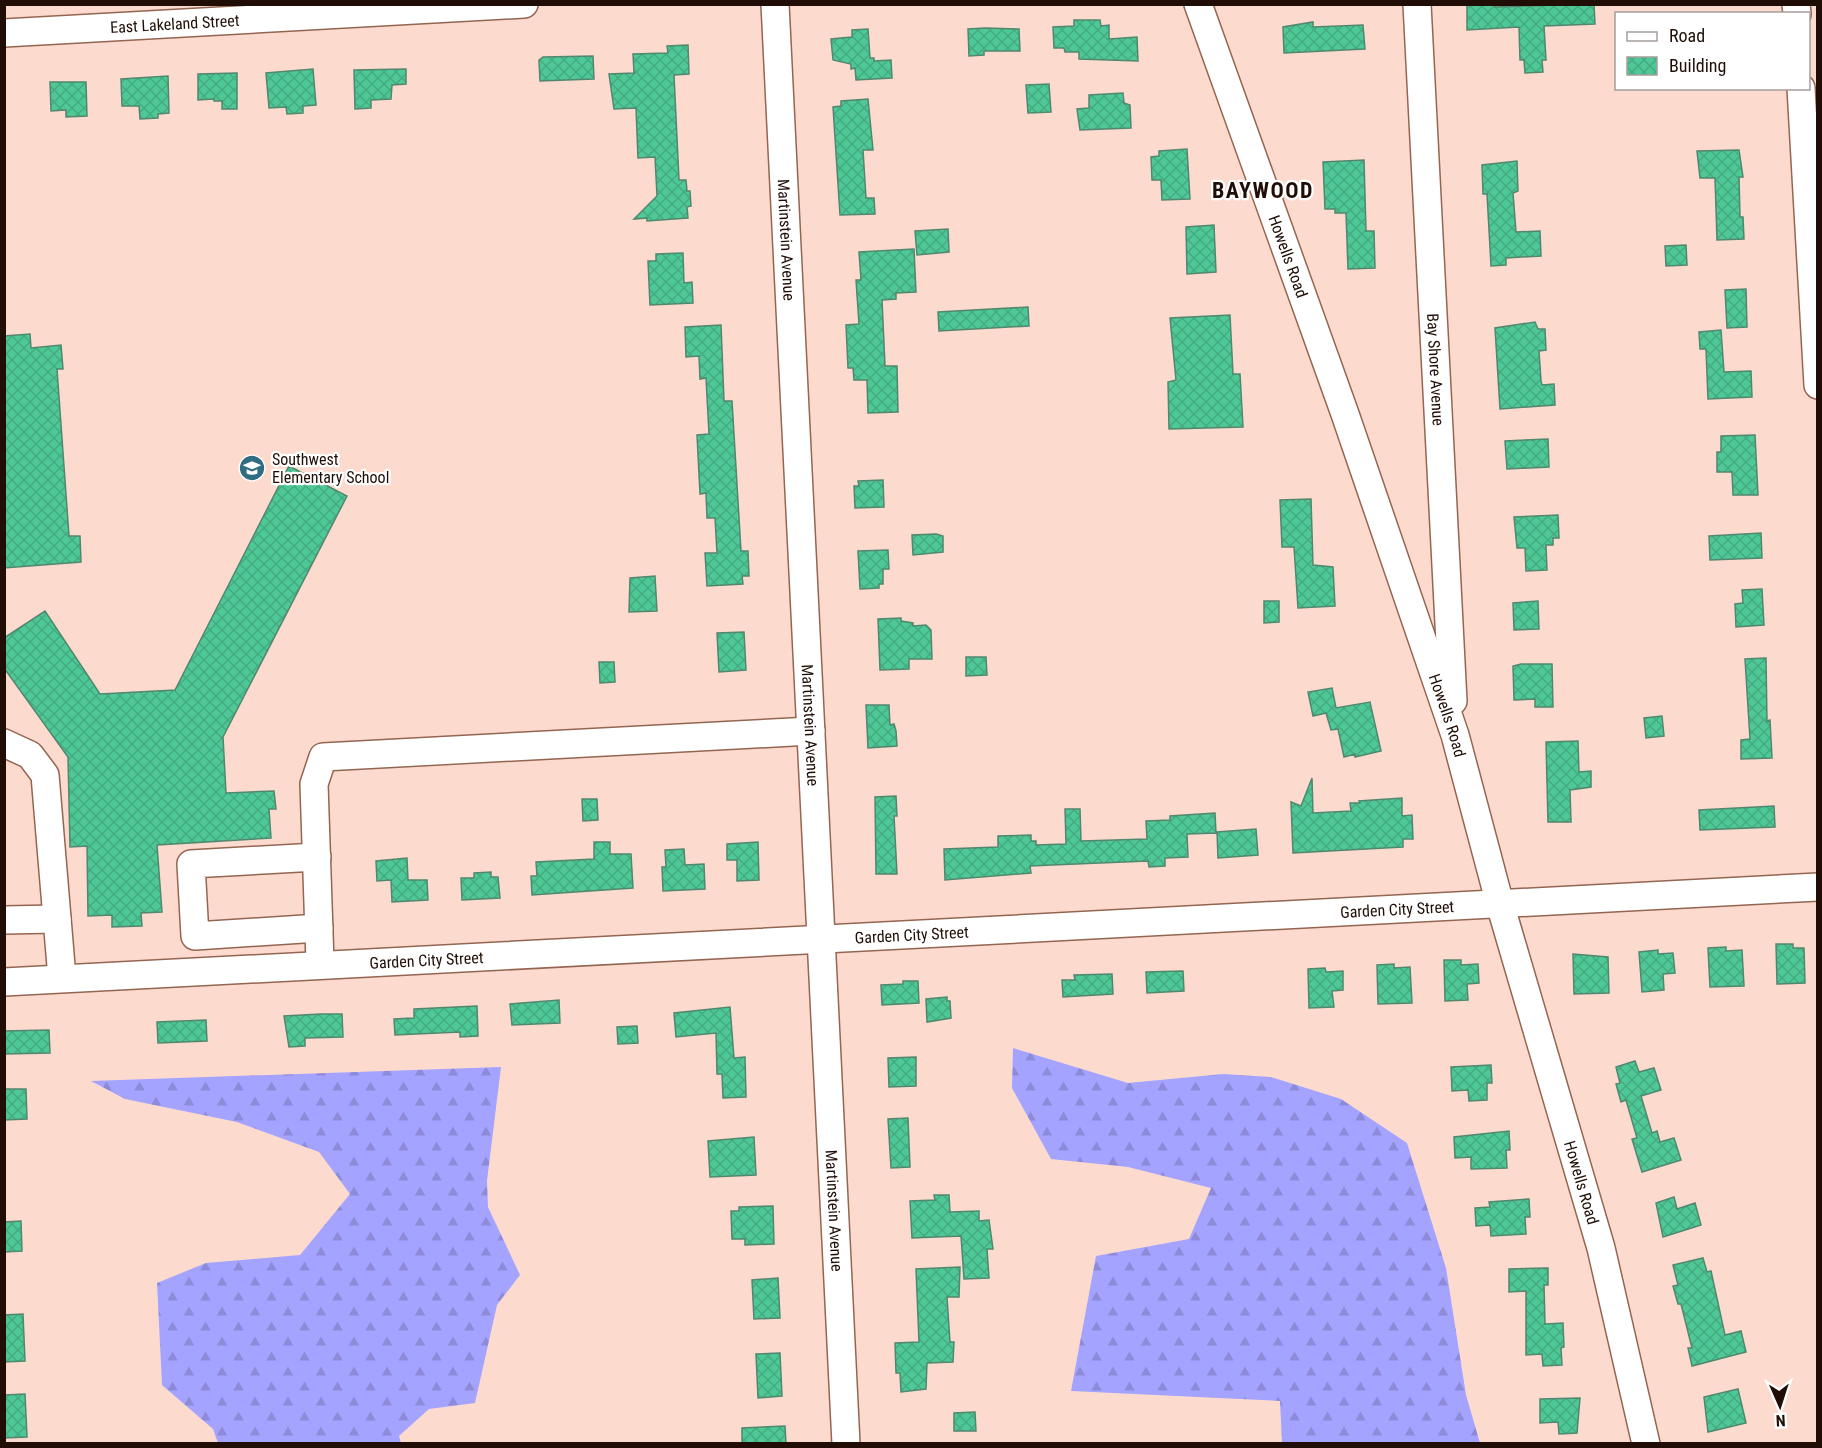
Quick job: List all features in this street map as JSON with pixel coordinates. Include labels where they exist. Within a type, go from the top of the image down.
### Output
[{"type":"street","name":"East Lakeland Street","points":[[4,33],[524,4]]},
{"type":"street","name":"Martinstein Avenue","points":[[775,4],[846,1443]]},
{"type":"street","name":"Howells Road","points":[[1197,4],[1341,403],[1455,735],[1500,904],[1601,1248],[1646,1443]]},
{"type":"street","name":"Bay Shore Avenue","points":[[1417,4],[1455,735]]},
{"type":"street","points":[[1801,90],[1818,385]]},
{"type":"street","points":[[320,963],[314,783],[323,757],[811,731]]},
{"type":"street","points":[[4,743],[30,755],[45,775],[62,978]]},
{"type":"street","points":[[316,857],[191,864],[195,936],[319,928]]},
{"type":"street","name":"Garden City Street","points":[[4,982],[320,963],[1818,886]]},
{"type":"street","points":[[4,920],[57,919]]},
{"type":"green space","points":[[1013,1048],[1128,1083],[1223,1074],[1271,1077],[1341,1099],[1407,1143],[1446,1268],[1466,1395],[1480,1443],[1282,1443],[1280,1401],[1071,1391],[1096,1256],[1189,1239],[1211,1188],[1128,1167],[1051,1159],[1012,1088]]},
{"type":"green space","points":[[501,1067],[487,1181],[488,1207],[520,1275],[497,1305],[475,1403],[429,1409],[399,1436],[401,1443],[218,1443],[213,1429],[162,1385],[157,1283],[206,1263],[300,1255],[350,1194],[319,1152],[237,1122],[125,1099],[91,1081]]},
{"type":"building","points":[[1495,4],[1495,7],[1594,4],[1595,24],[1544,26],[1546,60],[1542,60],[1543,72],[1525,73],[1524,60],[1520,60],[1519,27],[1467,30],[1467,5]]},
{"type":"building","points":[[1074,20],[1100,20],[1101,26],[1109,25],[1109,39],[1137,37],[1138,61],[1079,59],[1079,52],[1065,52],[1064,48],[1054,48],[1053,27],[1074,26]]},
{"type":"building","points":[[1313,22],[1313,27],[1363,25],[1365,49],[1284,53],[1283,27]]},
{"type":"building","points":[[868,29],[870,58],[874,58],[874,61],[891,60],[892,78],[856,80],[855,68],[851,69],[851,64],[833,60],[831,39],[852,37],[852,30]]},
{"type":"building","points":[[968,29],[1019,29],[1020,51],[984,51],[984,55],[969,56]]},
{"type":"building","points":[[688,45],[689,74],[674,75],[679,180],[686,180],[687,191],[690,191],[691,206],[687,207],[688,218],[647,221],[647,218],[634,219],[657,196],[655,157],[638,158],[636,108],[614,109],[609,74],[634,73],[633,54],[668,53],[667,46]]},
{"type":"building","points":[[593,56],[594,79],[540,81],[539,60],[543,57]]},
{"type":"building","points":[[313,69],[316,105],[303,106],[303,113],[287,114],[286,107],[269,108],[266,73]]},
{"type":"building","points":[[406,69],[406,84],[392,85],[391,99],[371,100],[371,108],[355,109],[354,70]]},
{"type":"building","points":[[237,73],[237,109],[222,109],[222,101],[214,101],[214,99],[198,100],[198,74]]},
{"type":"building","points":[[168,76],[169,113],[158,114],[158,118],[140,119],[139,106],[122,106],[121,79]]},
{"type":"building","points":[[50,82],[86,82],[87,116],[66,117],[66,110],[51,111]]},
{"type":"building","points":[[1049,84],[1051,112],[1028,113],[1026,85]]},
{"type":"building","points":[[1123,93],[1124,103],[1130,105],[1131,128],[1080,130],[1077,109],[1089,108],[1089,95]]},
{"type":"building","points":[[868,99],[873,150],[863,150],[866,198],[874,198],[875,214],[840,215],[833,107],[841,106],[841,101]]},
{"type":"building","points":[[1187,149],[1190,199],[1162,200],[1161,180],[1152,180],[1151,157],[1159,156],[1159,151]]},
{"type":"building","points":[[1739,150],[1743,177],[1739,177],[1740,217],[1743,217],[1744,239],[1717,240],[1715,178],[1700,178],[1697,151]]},
{"type":"building","points":[[1364,160],[1366,231],[1374,231],[1375,268],[1348,269],[1346,213],[1335,213],[1335,209],[1325,209],[1323,162]]},
{"type":"building","points":[[1517,161],[1518,191],[1513,193],[1516,232],[1540,231],[1541,256],[1506,258],[1506,265],[1491,266],[1487,194],[1483,194],[1482,165]]},
{"type":"building","points":[[1214,225],[1216,272],[1187,274],[1186,227]]},
{"type":"building","points":[[948,229],[949,252],[917,255],[915,231]]},
{"type":"building","points":[[1686,245],[1687,265],[1666,266],[1665,246]]},
{"type":"building","points":[[914,249],[916,292],[896,293],[896,299],[882,300],[885,366],[897,366],[898,412],[868,413],[867,380],[854,380],[853,368],[848,368],[846,325],[859,324],[856,280],[861,280],[859,252]]},
{"type":"building","points":[[683,253],[684,283],[692,282],[693,303],[650,305],[648,261],[656,261],[656,254]]},
{"type":"building","points":[[1746,289],[1747,327],[1727,328],[1725,290]]},
{"type":"building","points":[[1028,307],[1029,326],[939,331],[938,312]]},
{"type":"building","points":[[1230,315],[1233,374],[1240,374],[1243,427],[1169,429],[1168,382],[1176,380],[1170,318]]},
{"type":"building","points":[[1535,322],[1538,329],[1545,329],[1546,350],[1539,351],[1541,381],[1542,385],[1554,384],[1555,405],[1500,409],[1495,328]]},
{"type":"building","points":[[721,325],[724,401],[732,401],[741,551],[748,551],[749,576],[742,576],[743,584],[707,586],[705,553],[717,553],[715,518],[707,518],[706,493],[700,494],[697,435],[709,434],[706,378],[700,379],[699,356],[686,357],[685,327]]},
{"type":"building","points":[[1721,330],[1724,372],[1751,371],[1752,397],[1708,399],[1706,349],[1700,349],[1699,332]]},
{"type":"building","points":[[30,334],[31,348],[61,345],[63,369],[57,369],[69,536],[80,536],[81,562],[4,568],[4,336]]},
{"type":"building","points":[[1755,435],[1758,495],[1733,495],[1732,472],[1717,472],[1717,452],[1721,452],[1721,436]]},
{"type":"building","points":[[1548,439],[1549,467],[1507,469],[1505,441]]},
{"type":"building","points":[[289,466],[347,496],[223,737],[226,793],[274,791],[276,809],[269,809],[271,838],[157,845],[162,912],[141,913],[142,926],[112,927],[112,915],[88,916],[87,846],[70,847],[68,757],[4,668],[4,638],[45,611],[100,694],[175,690]]},
{"type":"building","points":[[883,480],[884,507],[855,508],[854,486],[859,486],[858,481]]},
{"type":"building","points":[[1311,499],[1313,565],[1333,567],[1335,606],[1298,608],[1294,547],[1282,547],[1280,500]]},
{"type":"building","points":[[1558,515],[1559,538],[1553,538],[1553,545],[1546,545],[1547,570],[1526,571],[1525,548],[1517,548],[1514,517]]},
{"type":"building","points":[[1761,533],[1762,558],[1710,560],[1709,536]]},
{"type":"building","points":[[912,535],[943,536],[943,552],[913,555]]},
{"type":"building","points":[[888,550],[889,569],[883,569],[883,584],[879,584],[879,588],[860,589],[858,551]]},
{"type":"building","points":[[655,576],[657,611],[629,612],[630,578]]},
{"type":"building","points":[[1762,589],[1764,625],[1736,627],[1735,604],[1743,603],[1742,590]]},
{"type":"building","points":[[1264,601],[1279,601],[1279,622],[1264,623]]},
{"type":"building","points":[[1538,601],[1539,629],[1514,630],[1513,603]]},
{"type":"building","points":[[901,618],[901,621],[913,623],[913,626],[926,625],[931,630],[932,659],[909,659],[909,669],[880,670],[878,619]]},
{"type":"building","points":[[744,632],[746,670],[719,672],[717,633]]},
{"type":"building","points":[[966,657],[986,657],[987,675],[966,676]]},
{"type":"building","points":[[1766,658],[1767,721],[1770,720],[1772,758],[1741,759],[1741,740],[1750,739],[1745,659]]},
{"type":"building","points":[[599,662],[614,662],[615,682],[600,683]]},
{"type":"building","points":[[1552,664],[1553,707],[1535,707],[1535,699],[1514,700],[1513,666]]},
{"type":"building","points":[[1332,688],[1336,708],[1370,702],[1381,751],[1344,757],[1338,729],[1331,730],[1326,713],[1313,716],[1308,692]]},
{"type":"building","points":[[866,705],[889,705],[890,725],[894,724],[897,746],[868,748]]},
{"type":"building","points":[[1662,716],[1664,736],[1646,738],[1644,718]]},
{"type":"building","points":[[1578,741],[1579,772],[1591,771],[1591,787],[1570,790],[1571,822],[1548,822],[1546,742]]},
{"type":"building","points":[[1312,778],[1313,813],[1351,811],[1350,803],[1402,798],[1402,816],[1412,815],[1413,839],[1403,839],[1403,847],[1293,853],[1291,802],[1301,806]]},
{"type":"building","points":[[896,796],[897,816],[894,816],[897,874],[876,874],[875,797]]},
{"type":"building","points":[[582,799],[597,799],[598,820],[583,821]]},
{"type":"building","points":[[1774,806],[1775,827],[1700,830],[1699,810]]},
{"type":"building","points":[[1065,809],[1080,809],[1081,841],[1147,839],[1146,821],[1170,820],[1170,816],[1215,813],[1216,833],[1187,834],[1188,857],[1165,858],[1165,866],[1149,867],[1148,861],[1030,866],[1031,873],[945,880],[944,849],[998,847],[998,836],[1031,835],[1031,841],[1036,841],[1036,845],[1066,844]]},
{"type":"building","points":[[1256,829],[1258,855],[1218,858],[1217,832]]},
{"type":"building","points":[[594,842],[610,842],[610,854],[631,854],[633,888],[532,895],[531,876],[537,876],[536,862],[594,859]]},
{"type":"building","points":[[758,842],[759,880],[737,881],[737,860],[727,860],[727,844]]},
{"type":"building","points":[[684,849],[685,865],[704,864],[705,889],[663,891],[662,867],[666,867],[665,850]]},
{"type":"building","points":[[407,858],[408,880],[427,880],[428,900],[392,902],[391,880],[377,881],[376,861]]},
{"type":"building","points":[[491,872],[491,877],[498,877],[500,898],[462,900],[461,878],[474,878],[474,873]]},
{"type":"building","points":[[1776,944],[1793,944],[1793,948],[1804,948],[1805,983],[1777,984]]},
{"type":"building","points":[[1726,947],[1726,951],[1742,950],[1744,986],[1710,987],[1708,948]]},
{"type":"building","points":[[1658,950],[1658,954],[1673,953],[1675,973],[1663,974],[1664,990],[1642,992],[1639,952]]},
{"type":"building","points":[[1573,954],[1608,957],[1609,993],[1574,994]]},
{"type":"building","points":[[1444,960],[1461,960],[1461,965],[1478,964],[1479,983],[1467,984],[1468,1000],[1445,1001]]},
{"type":"building","points":[[1394,964],[1394,968],[1410,967],[1412,1003],[1378,1004],[1377,965]]},
{"type":"building","points":[[1325,968],[1326,972],[1343,971],[1343,990],[1332,991],[1334,1007],[1309,1008],[1308,969]]},
{"type":"building","points":[[1183,971],[1184,991],[1147,993],[1146,972]]},
{"type":"building","points":[[1112,974],[1113,994],[1063,997],[1062,980],[1075,980],[1074,975]]},
{"type":"building","points":[[903,981],[918,981],[919,1003],[882,1005],[881,985],[903,984]]},
{"type":"building","points":[[947,997],[947,1001],[950,1001],[951,1018],[927,1022],[926,999]]},
{"type":"building","points":[[559,1000],[560,1023],[512,1025],[510,1004]]},
{"type":"building","points":[[477,1006],[478,1036],[460,1037],[460,1032],[395,1035],[394,1019],[414,1018],[414,1009]]},
{"type":"building","points":[[730,1007],[734,1058],[745,1057],[746,1097],[723,1098],[722,1074],[717,1074],[716,1033],[676,1037],[674,1013]]},
{"type":"building","points":[[342,1014],[343,1037],[305,1038],[305,1046],[289,1047],[284,1016]]},
{"type":"building","points":[[206,1020],[207,1041],[158,1043],[157,1022]]},
{"type":"building","points":[[637,1026],[638,1043],[618,1044],[617,1027]]},
{"type":"building","points":[[49,1030],[50,1053],[4,1054],[4,1031]]},
{"type":"building","points":[[916,1057],[916,1086],[889,1087],[888,1058]]},
{"type":"building","points":[[1635,1061],[1639,1072],[1654,1068],[1661,1090],[1641,1096],[1652,1133],[1657,1131],[1660,1142],[1674,1138],[1681,1160],[1642,1172],[1632,1139],[1637,1138],[1626,1100],[1621,1102],[1616,1084],[1620,1083],[1616,1067]]},
{"type":"building","points":[[1491,1065],[1492,1083],[1487,1083],[1487,1100],[1469,1101],[1468,1090],[1452,1091],[1451,1067]]},
{"type":"building","points":[[4,1089],[26,1089],[27,1119],[4,1120]]},
{"type":"building","points":[[908,1118],[910,1167],[891,1168],[888,1119]]},
{"type":"building","points":[[1509,1131],[1510,1150],[1506,1150],[1507,1168],[1471,1169],[1471,1157],[1455,1158],[1454,1137]]},
{"type":"building","points":[[754,1137],[756,1175],[710,1177],[708,1141]]},
{"type":"building","points":[[934,1195],[949,1195],[950,1212],[979,1211],[979,1221],[989,1220],[993,1249],[987,1249],[989,1278],[964,1279],[961,1236],[912,1238],[910,1201],[935,1200]]},
{"type":"building","points":[[1674,1197],[1677,1209],[1695,1203],[1701,1225],[1663,1237],[1656,1203]]},
{"type":"building","points":[[1529,1199],[1530,1217],[1525,1217],[1526,1234],[1491,1236],[1490,1225],[1476,1226],[1475,1208],[1490,1207],[1489,1202]]},
{"type":"building","points":[[773,1206],[774,1244],[745,1245],[745,1239],[732,1239],[731,1211],[739,1211],[739,1207]]},
{"type":"building","points":[[21,1221],[22,1251],[4,1252],[4,1222]]},
{"type":"building","points":[[1703,1258],[1707,1272],[1711,1271],[1725,1335],[1741,1331],[1746,1352],[1692,1366],[1688,1348],[1692,1348],[1681,1304],[1678,1304],[1673,1286],[1678,1285],[1673,1265]]},
{"type":"building","points":[[960,1267],[959,1297],[947,1297],[950,1342],[954,1342],[953,1362],[927,1363],[926,1389],[901,1392],[900,1373],[896,1373],[895,1343],[919,1342],[916,1269]]},
{"type":"building","points":[[1548,1268],[1548,1285],[1544,1285],[1545,1324],[1563,1323],[1564,1347],[1561,1348],[1562,1365],[1543,1366],[1542,1354],[1526,1355],[1526,1291],[1509,1292],[1509,1269]]},
{"type":"building","points":[[778,1278],[780,1318],[754,1319],[752,1280]]},
{"type":"building","points":[[23,1314],[25,1361],[4,1362],[4,1315]]},
{"type":"building","points":[[780,1353],[782,1396],[758,1398],[756,1354]]},
{"type":"building","points":[[1738,1389],[1746,1423],[1708,1432],[1704,1397]]},
{"type":"building","points":[[25,1394],[27,1437],[4,1438],[4,1395]]},
{"type":"building","points":[[1580,1398],[1577,1433],[1559,1434],[1558,1422],[1540,1423],[1540,1399]]},
{"type":"building","points":[[975,1412],[976,1431],[954,1431],[954,1413]]},
{"type":"building","points":[[785,1426],[786,1443],[742,1443],[742,1428]]},
{"type":"place","name":"Southwest Elementary School","points":[[252,468]]},
{"type":"district","name":"BAYWOOD","points":[[1263,190]]}]
